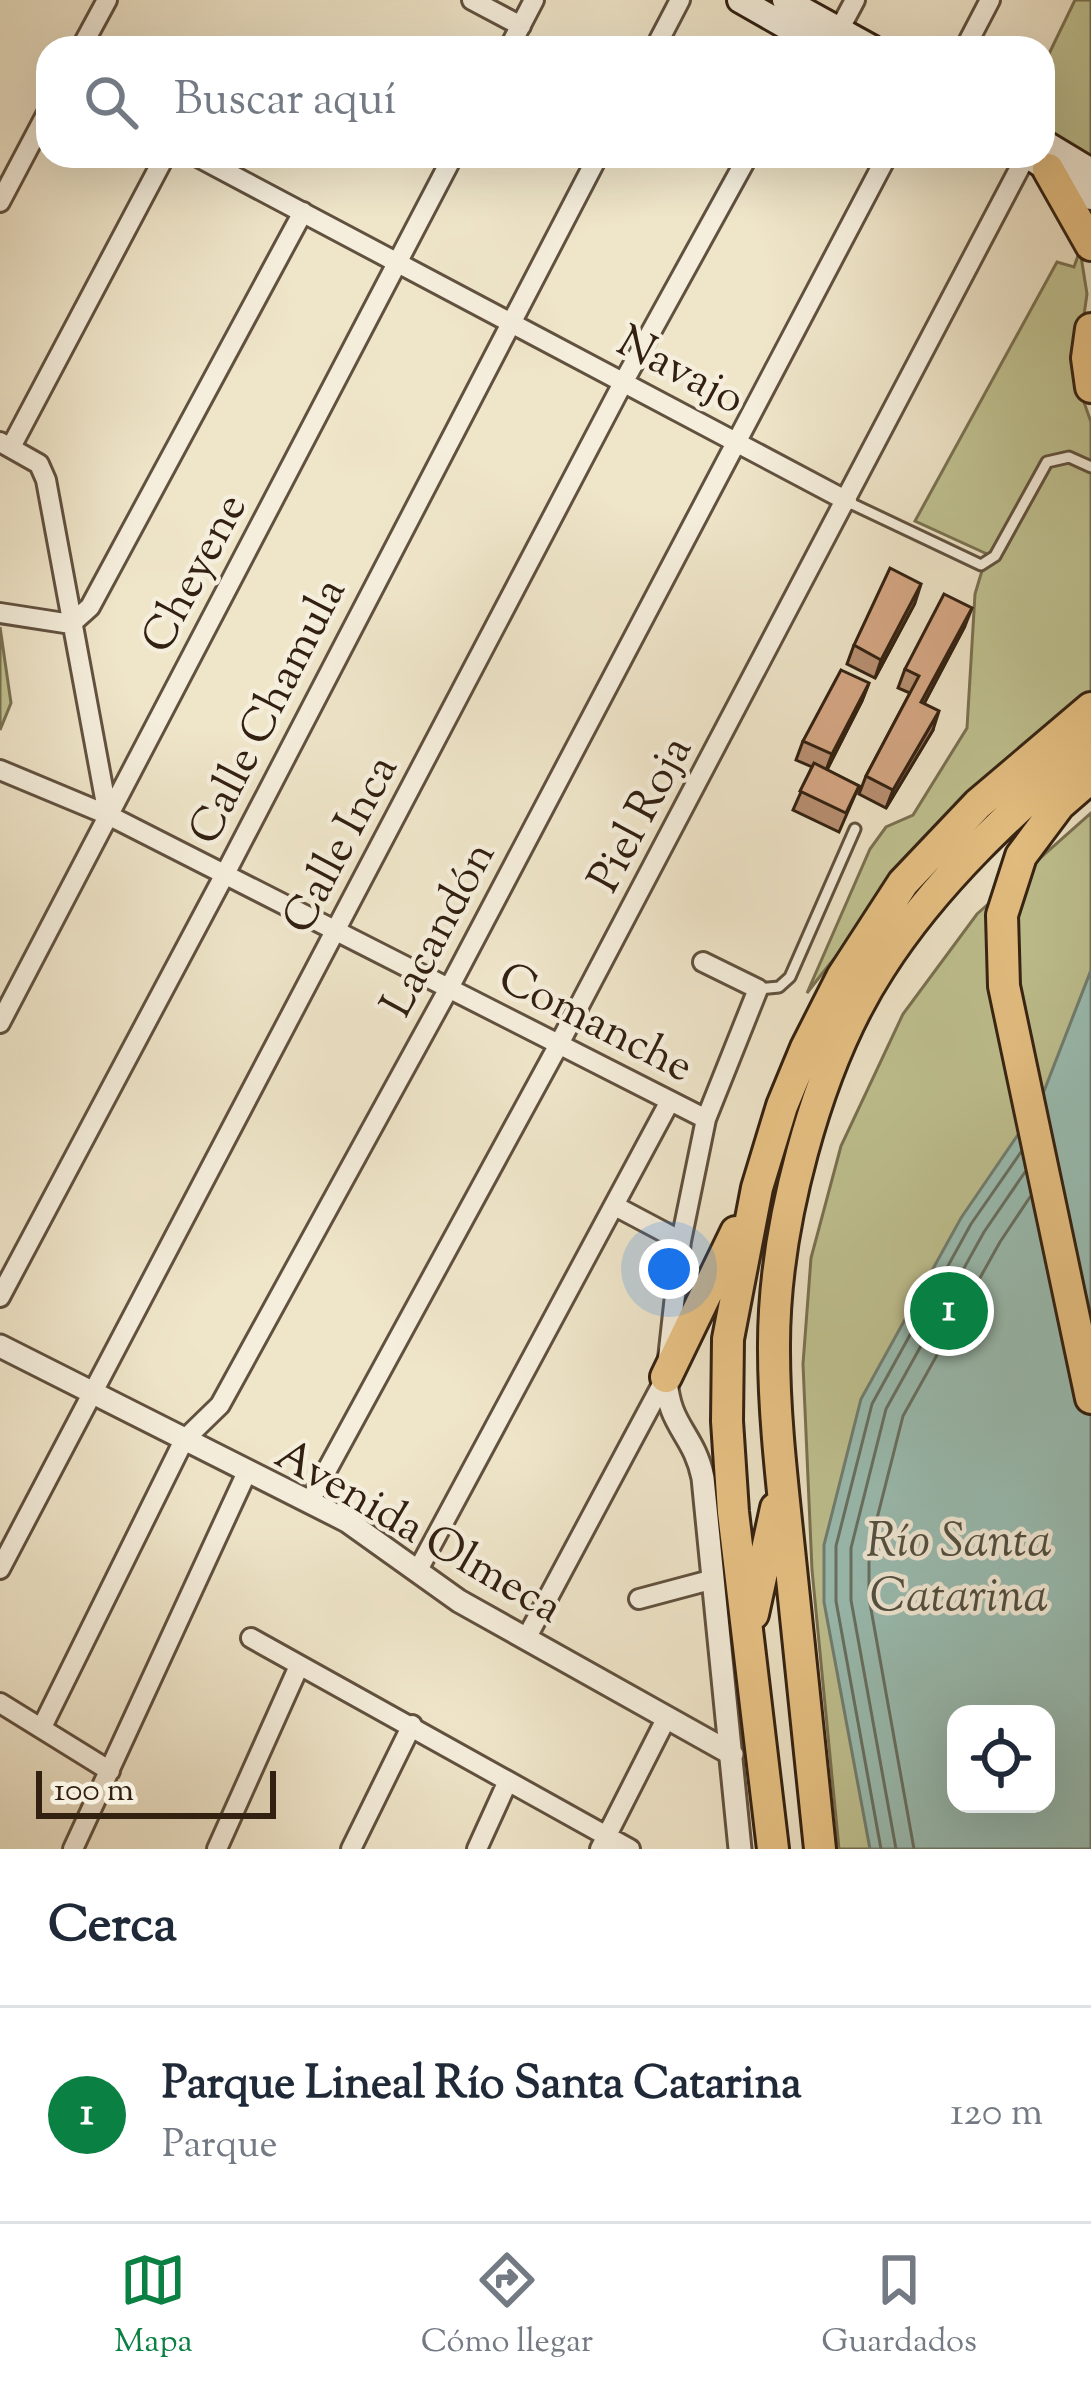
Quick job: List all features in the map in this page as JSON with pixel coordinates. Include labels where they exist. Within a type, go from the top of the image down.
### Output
[{"type":"highway","points":[[1043,168],[1091,245]]},
{"type":"highway","points":[[1091,329],[1087,358],[1091,387]]},
{"type":"highway","points":[[772,1849],[727,1421],[728,1339],[757,1188],[806,1048],[842,977],[904,883],[978,804],[1091,708]]},
{"type":"highway","points":[[820,1849],[782,1479],[774,1348],[782,1243],[813,1118],[842,1039],[878,970],[928,900],[985,838],[1091,742]]},
{"type":"highway","points":[[1091,777],[1058,805],[1021,856],[1003,916],[1004,986],[1091,1398]]},
{"type":"highway","points":[[666,1377],[757,1188]]},
{"type":"highway","points":[[748,1638],[782,1479]]},
{"type":"main road","points":[[740,0],[819,36]]},
{"type":"main road","points":[[785,0],[820,36]]},
{"type":"main road","points":[[1055,161],[1091,171]]},
{"type":"main road","points":[[1052,168],[1091,196]]},
{"type":"street","points":[[88,36],[107,0]]},
{"type":"street","points":[[472,0],[521,26]]},
{"type":"street","points":[[516,36],[535,0]]},
{"type":"street","points":[[661,36],[680,0]]},
{"type":"street","points":[[822,36],[855,0]]},
{"type":"street","points":[[971,36],[990,0]]},
{"type":"street","points":[[0,202],[36,134]]},
{"type":"street","points":[[108,815],[46,480],[39,464],[6,444],[158,168]]},
{"type":"street","name":"Navajo","points":[[219,168],[847,501]]},
{"type":"street","name":"Cheyene","points":[[0,1023],[447,168]]},
{"type":"street","name":"Calle Chamula","points":[[0,1298],[592,168]]},
{"type":"street","name":"Calle Inca","points":[[0,1569],[624,381],[741,168]]},
{"type":"street","name":"Lacandón","points":[[42,1726],[184,1440],[220,1405],[449,988],[880,168]]},
{"type":"street","name":"Piel Roja","points":[[310,1502],[1029,168]]},
{"type":"street","points":[[71,624],[99,592],[303,212]]},
{"type":"street","points":[[0,613],[71,624]]},
{"type":"street","name":"Comanche","points":[[0,770],[108,815],[706,1119]]},
{"type":"street","points":[[703,962],[758,989],[706,1119],[681,1240],[666,1377],[673,1419],[699,1456],[740,1849]]},
{"type":"street","points":[[418,1570],[670,1101]]},
{"type":"street","points":[[615,1206],[681,1240]]},
{"type":"street","name":"Avenida Olmeca","points":[[0,1346],[310,1502],[372,1537],[460,1601],[732,1754]]},
{"type":"street","points":[[527,1637],[666,1377]]},
{"type":"street","points":[[73,1849],[247,1472]]},
{"type":"street","points":[[638,1599],[714,1579]]},
{"type":"street","points":[[250,1638],[412,1725],[603,1842],[630,1849]]},
{"type":"street","points":[[217,1849],[299,1666]]},
{"type":"street","points":[[0,1703],[110,1771]]},
{"type":"street","points":[[603,1842],[667,1718]]},
{"type":"street","points":[[351,1849],[412,1725]]},
{"type":"street","points":[[477,1849],[507,1784]]},
{"type":"lane","name":"Navajo","points":[[847,501],[981,565],[995,556],[1047,462],[1069,458],[1091,466]]},
{"type":"lane","points":[[758,989],[779,987],[790,977],[855,830]]},
{"type":"green space","points":[[1075,0],[1091,0],[1091,171],[1055,149],[1055,41]]},
{"type":"green space","points":[[1080,250],[1087,294],[1075,377],[1091,422],[1091,698],[907,876],[807,993],[870,849],[886,827],[913,815],[967,728],[975,594],[987,554],[915,521],[1057,262],[1074,267]]},
{"type":"green space","points":[[0,627],[11,703],[0,730]]},
{"type":"green space","name":"Río Santa Catarina","points":[[1091,813],[1091,1849],[839,1849],[812,1570],[803,1364],[811,1258],[841,1146],[903,1014],[977,914]]},
{"type":"water","name":"Río Santa Catarina","points":[[1091,970],[1091,1849],[870,1849],[824,1602],[824,1545],[861,1399],[961,1218],[1039,1104]]},
{"type":"building","points":[[890,568],[921,584],[881,660],[854,645]]},
{"type":"building","points":[[944,594],[972,608],[921,702],[939,711],[893,790],[866,776],[919,676],[905,669]]},
{"type":"building","points":[[841,670],[869,683],[832,754],[803,741]]},
{"type":"building","points":[[814,763],[859,786],[846,813],[800,791]]},
{"type":"place","name":"Parque Lineal Río Santa Catarina","points":[[949,1311]]}]
